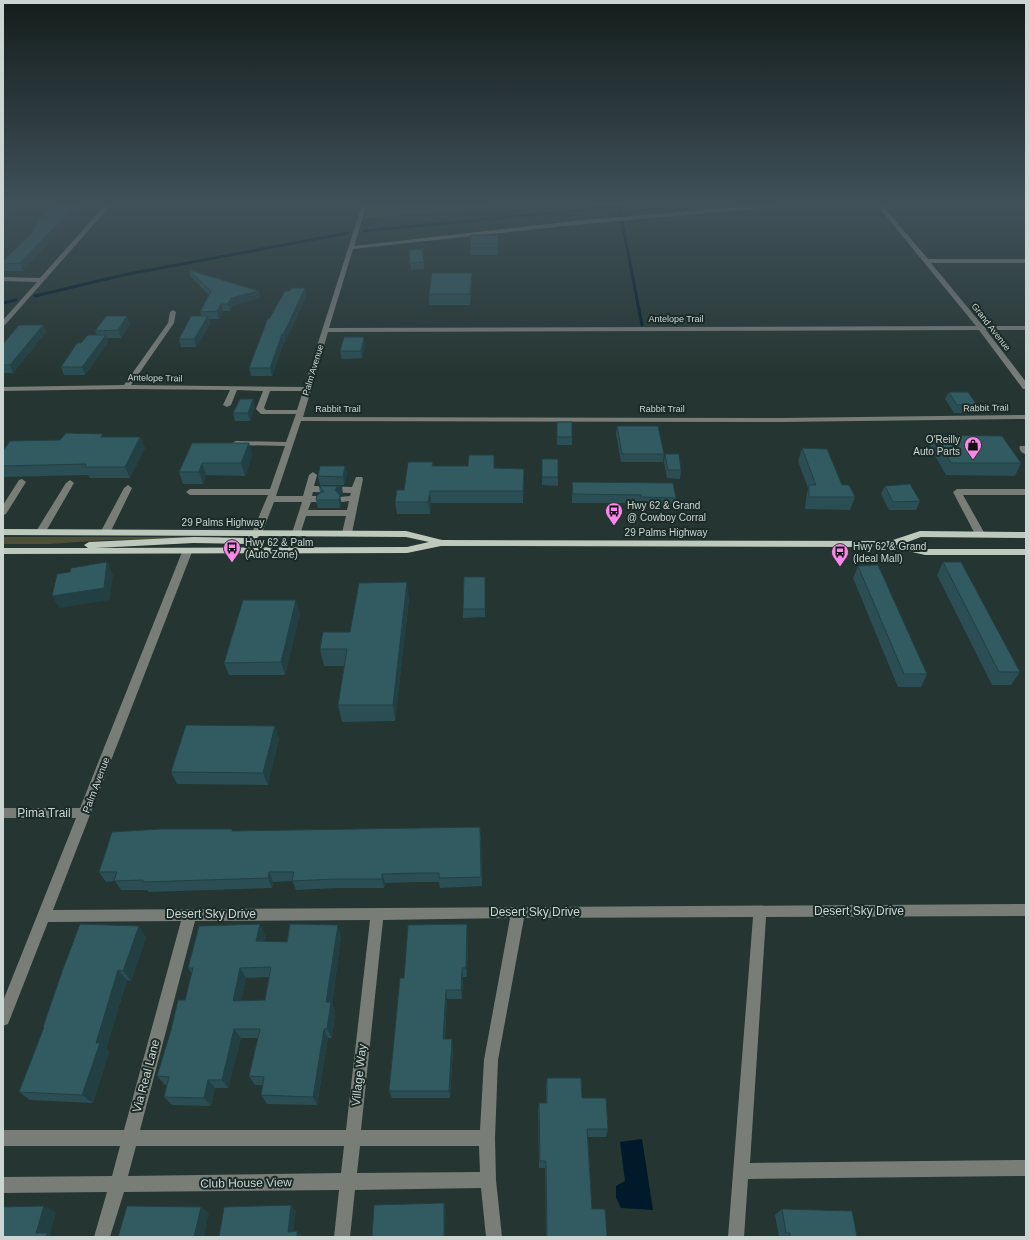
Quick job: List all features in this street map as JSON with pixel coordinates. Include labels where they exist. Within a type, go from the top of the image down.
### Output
[{"type":"main road","name":"29 Palms Highway","points":[[3,532],[406,534],[441,543]]},
{"type":"main road","points":[[64,552],[84,546],[194,540],[249,541],[257,533]]},
{"type":"main road","name":"29 Palms Highway","points":[[890,544],[920,534],[1026,535]]},
{"type":"main road","name":"29 Palms Highway","points":[[3,551],[187,552],[407,550],[441,543],[890,544],[925,552],[1026,552]]},
{"type":"street","points":[[3,324],[57,263]]},
{"type":"street","name":"Palm Avenue","points":[[257,533],[272,496],[299,416],[346,263]]},
{"type":"street","name":"Grand Avenue","points":[[929,263],[1026,387]]},
{"type":"street","points":[[3,279],[42,280]]},
{"type":"street","points":[[126,387],[171,323],[173,312]]},
{"type":"street","name":"Antelope Trail","points":[[325,330],[1026,328]]},
{"type":"street","name":"Antelope Trail","points":[[3,389],[126,387],[307,389]]},
{"type":"street","points":[[227,405],[234,388]]},
{"type":"street","name":"Rabbit Trail","points":[[267,389],[260,409],[264,412],[299,416],[781,420],[1026,417]]},
{"type":"street","points":[[230,443],[289,444]]},
{"type":"street","points":[[1026,448],[1023,448],[1026,452]]},
{"type":"street","points":[[297,533],[313,475]]},
{"type":"street","points":[[347,534],[358,479]]},
{"type":"street","points":[[3,512],[22,482]]},
{"type":"street","points":[[40,532],[70,483]]},
{"type":"street","points":[[105,533],[128,488]]},
{"type":"street","points":[[309,489],[355,494]]},
{"type":"street","points":[[190,492],[320,499]]},
{"type":"street","points":[[980,534],[957,492],[1026,492]]},
{"type":"street","points":[[342,499],[355,494]]},
{"type":"street","points":[[303,513],[351,513]]},
{"type":"street","name":"Palm Avenue","points":[[3,1019],[187,552]]},
{"type":"street","name":"Pima Trail","points":[[3,813],[85,813]]},
{"type":"street","name":"Desert Sky Drive","points":[[44,916],[1026,910]]},
{"type":"street","points":[[736,1237],[760,911]]},
{"type":"street","points":[[494,1237],[488,1180],[487,1138],[491,1060],[518,912]]},
{"type":"street","name":"Village Way","points":[[342,1237],[377,913]]},
{"type":"street","name":"Via Real Lane","points":[[102,1237],[118,1184],[190,914]]},
{"type":"street","points":[[3,1138],[487,1138]]},
{"type":"street","points":[[741,1171],[1026,1168]]},
{"type":"street","name":"Club House View","points":[[3,1185],[488,1180]]},
{"type":"green space","points":[[3,537],[221,538],[108,540],[48,544],[3,544]]},
{"type":"water","points":[[642,1139],[653,1210],[621,1208],[616,1198],[616,1186],[625,1181],[620,1142]]},
{"type":"building","points":[[3,263],[20,263],[20,263]]},
{"type":"building","points":[[189,270],[259,291],[231,298],[228,304],[221,304],[217,311],[200,312],[211,291]]},
{"type":"building","points":[[432,273],[472,273],[470,294],[429,294]]},
{"type":"building","points":[[291,288],[305,288],[283,335],[282,334],[270,368],[249,368],[268,318],[269,319],[285,291],[290,291]]},
{"type":"building","points":[[106,316],[127,316],[118,330],[95,331]]},
{"type":"building","points":[[191,316],[208,316],[194,339],[179,339]]},
{"type":"building","points":[[19,325],[43,325],[10,365],[3,365],[3,344]]},
{"type":"building","points":[[88,335],[106,335],[82,367],[61,367],[77,343],[81,343]]},
{"type":"building","points":[[344,337],[364,337],[361,351],[340,351]]},
{"type":"building","points":[[949,392],[968,392],[977,405],[957,405]]},
{"type":"building","points":[[240,399],[253,399],[248,413],[233,413]]},
{"type":"building","points":[[557,422],[572,422],[572,437],[557,437]]},
{"type":"building","points":[[617,426],[658,426],[664,454],[622,454]]},
{"type":"building","points":[[66,433],[103,434],[101,437],[140,437],[125,467],[85,467],[86,464],[3,466],[3,451],[10,441],[60,440]]},
{"type":"building","points":[[935,435],[1002,436],[1021,463],[951,463]]},
{"type":"building","points":[[192,443],[249,443],[241,463],[202,463],[199,472],[179,472]]},
{"type":"building","points":[[802,448],[827,449],[842,485],[849,485],[855,497],[809,497],[809,485],[816,485]]},
{"type":"building","points":[[665,454],[679,454],[681,470],[668,470]]},
{"type":"building","points":[[469,455],[494,455],[494,468],[524,469],[523,491],[430,491],[428,502],[395,502],[397,490],[404,490],[408,462],[433,462],[432,466],[468,466]]},
{"type":"building","points":[[542,459],[558,459],[558,477],[542,477]]},
{"type":"building","points":[[320,466],[345,466],[343,477],[318,476]]},
{"type":"building","points":[[572,482],[673,483],[676,498],[641,497],[641,495],[573,494]]},
{"type":"building","points":[[910,484],[920,501],[893,502],[885,486]]},
{"type":"building","points":[[319,486],[342,486],[337,487],[335,490],[340,495],[339,500],[316,500],[317,495],[324,491]]},
{"type":"building","points":[[107,562],[104,588],[52,596],[57,574],[70,572],[71,568]]},
{"type":"building","points":[[943,562],[961,562],[1020,672],[999,672]]},
{"type":"building","points":[[878,565],[927,674],[904,674],[858,566]]},
{"type":"building","points":[[464,577],[485,577],[485,609],[463,609]]},
{"type":"building","points":[[407,582],[393,705],[338,705],[347,649],[320,649],[323,632],[350,632],[359,583]]},
{"type":"building","points":[[243,600],[296,600],[281,662],[224,663]]},
{"type":"building","points":[[186,725],[275,726],[263,773],[171,772]]},
{"type":"building","points":[[480,827],[481,877],[439,878],[439,873],[417,873],[382,874],[382,879],[292,881],[294,872],[269,872],[268,878],[143,882],[143,880],[114,881],[117,872],[99,872],[112,832],[161,829],[232,829],[232,831]]},
{"type":"building","points":[[80,924],[139,926],[123,971],[118,970],[96,1043],[100,1043],[82,1095],[19,1092],[44,1027],[63,969]]},
{"type":"building","points":[[260,924],[256,941],[287,942],[290,924],[338,925],[326,1002],[331,1002],[327,1029],[324,1029],[313,1097],[261,1095],[264,1077],[249,1076],[260,1029],[234,1029],[222,1080],[208,1080],[204,1098],[164,1097],[169,1077],[157,1076],[171,1030],[178,1000],[185,1000],[193,968],[188,968],[199,926]],"holes":[[[271,967],[265,1000],[233,1001],[240,968]]]},
{"type":"building","points":[[467,924],[466,968],[462,968],[461,990],[446,990],[443,1039],[452,1039],[449,1091],[389,1091],[400,978],[404,978],[408,925]]},
{"type":"building","points":[[547,1078],[581,1078],[582,1098],[606,1098],[608,1129],[587,1129],[592,1209],[605,1209],[607,1237],[547,1237],[546,1161],[540,1161],[539,1103],[547,1103]]},
{"type":"building","points":[[444,1203],[444,1237],[372,1237],[374,1205]]},
{"type":"building","points":[[291,1205],[288,1232],[297,1231],[297,1237],[219,1237],[224,1207]]},
{"type":"building","points":[[44,1206],[36,1233],[47,1233],[46,1237],[3,1237],[3,1207]]},
{"type":"building","points":[[127,1206],[201,1207],[194,1237],[118,1237]]},
{"type":"building","points":[[782,1209],[852,1211],[857,1237],[790,1237],[790,1233],[786,1233]]},
{"type":"waterway","points":[[35,296],[123,275],[188,263]]},
{"type":"waterway","points":[[630,263],[642,325]]},
{"type":"waterway","points":[[3,303],[16,300]]},
{"type":"place","name":"O'Reilly Auto Parts","points":[[973,460]]},
{"type":"place","name":"Hwy 62 & Grand @ Cowboy Corral","points":[[614,526]]},
{"type":"place","name":"Hwy 62 & Palm (Auto Zone)","points":[[232,563]]},
{"type":"place","name":"Hwy 62 & Grand (Ideal Mall)","points":[[840,567]]}]
